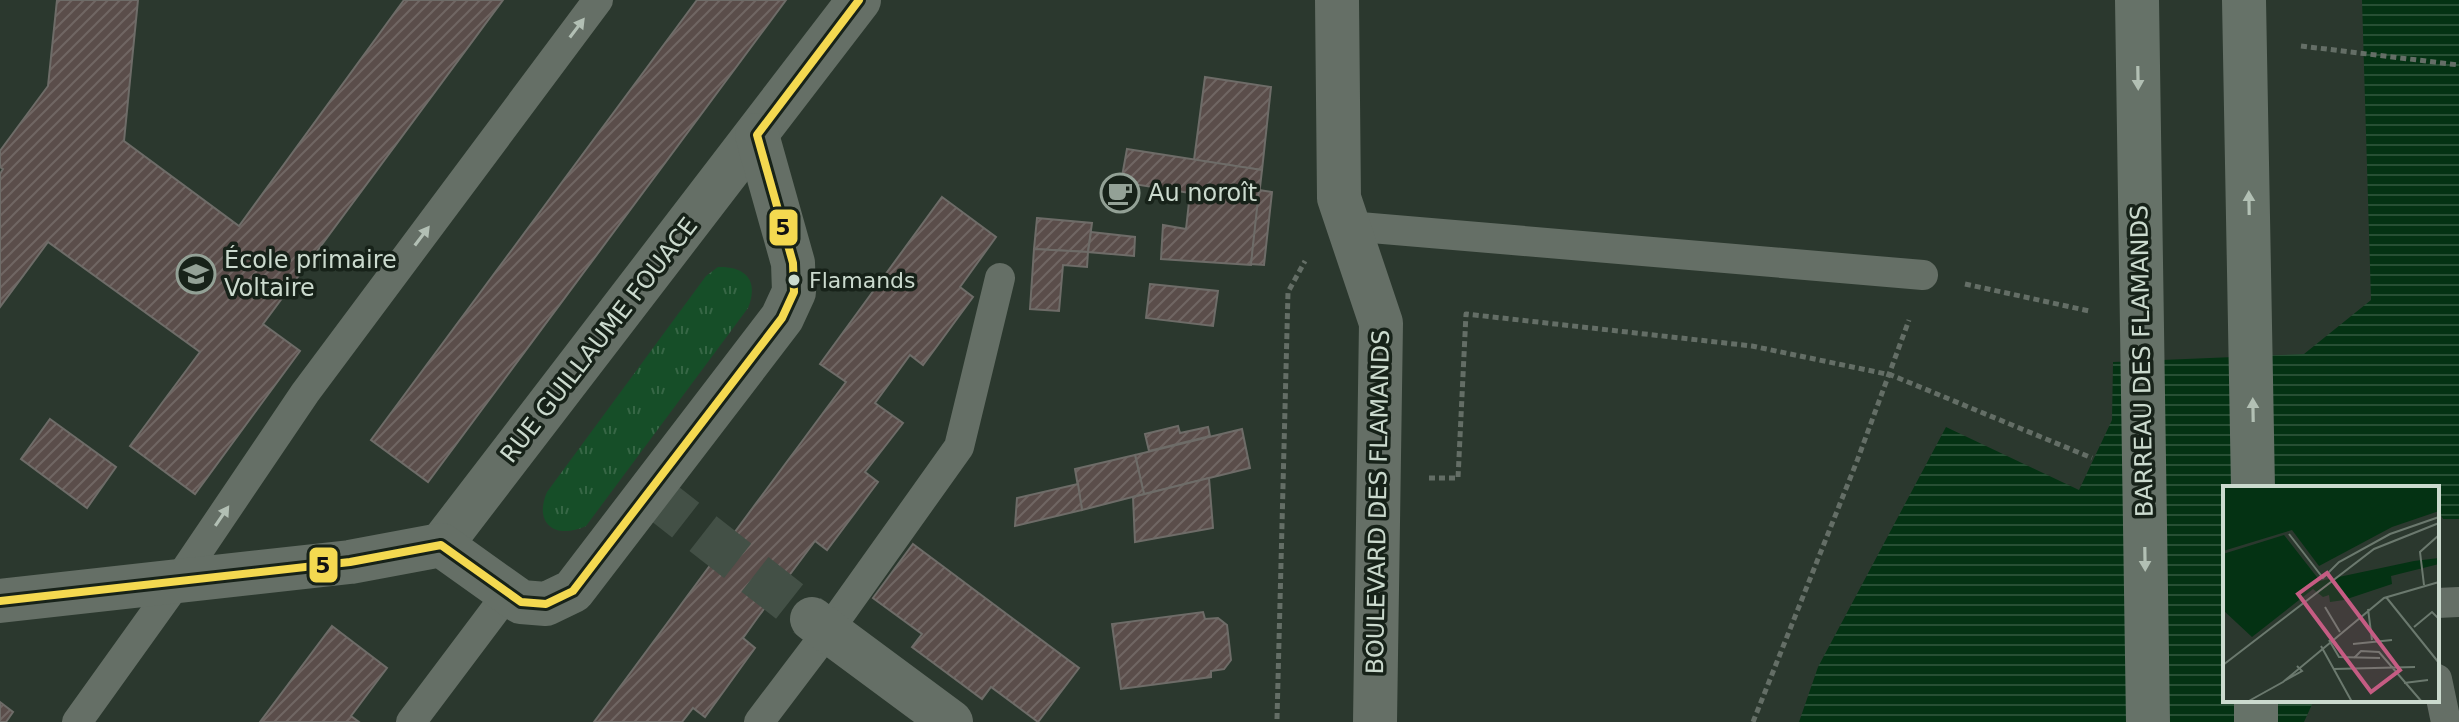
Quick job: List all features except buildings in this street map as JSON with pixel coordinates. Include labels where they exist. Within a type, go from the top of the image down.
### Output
[{"type":"highway","name":"BARREAU DES FLAMANDS","points":[[2137,0],[2148,722]]},
{"type":"highway","points":[[2244,0],[2253,486]]},
{"type":"street","name":"RUE GUILLAUME FOUACE","points":[[441,545],[859,0]]},
{"type":"street","name":"BOULEVARD DES FLAMANDS","points":[[1337,0],[1344,212],[1381,323],[1375,722]]},
{"type":"street","points":[[0,601],[350,562],[441,545],[521,602],[546,604],[573,591],[782,318],[794,292],[793,263],[757,135]]},
{"type":"street","points":[[820,625],[951,722]]},
{"type":"lane","points":[[77,722],[178,581],[305,393],[598,0]]},
{"type":"lane","points":[[1344,212],[1923,275]]},
{"type":"lane","points":[[759,722],[820,625],[959,447],[1000,278]]},
{"type":"lane","points":[[411,722],[508,593]]},
{"type":"lane","points":[[2439,603],[2459,602]]},
{"type":"lane","points":[[2439,689],[2446,722]]},
{"type":"path","points":[[2301,46],[2459,65]]},
{"type":"path","points":[[1269,722],[1277,721],[1288,292],[1344,212]]},
{"type":"path","points":[[1753,722],[1891,375],[1923,275],[2097,313]]},
{"type":"path","points":[[1379,478],[1458,478],[1466,314],[1752,346],[1891,375],[2089,456]]},
{"type":"green space","points":[[718,267],[736,269],[748,277],[752,290],[748,308],[586,526],[565,531],[550,526],[543,513],[547,492],[706,276]]},
{"type":"shaded area","points":[[2362,0],[2459,0],[2459,519],[2443,519],[2439,512],[2439,486],[2223,486],[2223,702],[2313,702],[2304,722],[1799,722],[1818,667],[1946,427],[2079,490],[2112,420],[2113,362],[2304,354],[2371,300]]},
{"type":"tunnel","points":[[651,493],[812,619]]},
{"type":"transit line","name":"5","points":[[0,601],[350,562],[441,545],[521,602],[546,604],[573,591],[782,318],[794,292],[793,263],[757,135],[859,0]]},
{"type":"place","name":"Au noroît","points":[[1120,193]]},
{"type":"place","name":"École primaire Voltaire","points":[[196,274]]},
{"type":"place","name":"Flamands","points":[[794,280]]}]
